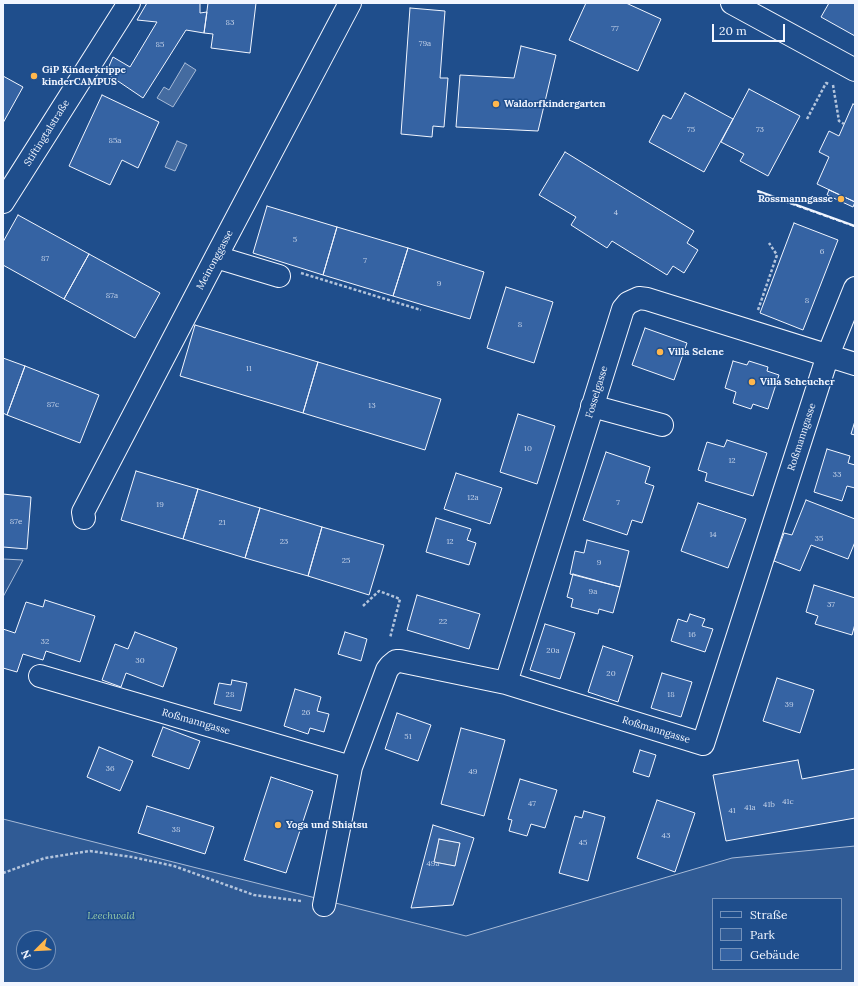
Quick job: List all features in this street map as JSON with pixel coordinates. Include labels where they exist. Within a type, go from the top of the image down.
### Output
[{"type":"street","name":"Stiftingtalstraße","points":[[3,202],[129,3]]},
{"type":"street","name":"Meinonggasse","points":[[84,518],[83,512],[350,3]]},
{"type":"street","points":[[732,3],[846,75]]},
{"type":"street","points":[[216,256],[289,274]]},
{"type":"street","name":"Roßmanngasse","points":[[324,905],[351,768],[387,670],[392,664],[400,661],[506,683],[703,744],[828,355],[855,288]]},
{"type":"street","name":"Fosselgasse","points":[[506,683],[622,309],[633,300],[639,298],[647,299],[828,355]]},
{"type":"street","points":[[828,355],[855,364]]},
{"type":"street","points":[[592,406],[662,425]]},
{"type":"street","name":"Roßmanngasse","points":[[40,676],[351,768]]},
{"type":"path","points":[[833,85],[846,75]]},
{"type":"path","points":[[807,119],[826,83],[833,85]]},
{"type":"path","points":[[833,85],[839,121],[844,124]]},
{"type":"path","points":[[754,332],[758,312],[777,255],[769,243]]},
{"type":"path","points":[[289,274],[421,310]]},
{"type":"path","points":[[363,606],[379,591],[400,599],[389,640]]},
{"type":"path","points":[[3,873],[45,858],[90,851],[132,857],[174,866],[254,895],[324,905]]},
{"type":"green space","points":[[3,559],[23,560],[3,597]]},
{"type":"green space","name":"Leechwald","points":[[3,819],[466,936],[732,858],[855,846],[855,983],[3,983]]},
{"type":"shaded area","points":[[185,63],[196,70],[173,107],[157,98],[164,87],[169,90]]},
{"type":"shaded area","points":[[177,141],[187,145],[175,171],[165,167]]},
{"type":"shaded area","points":[[439,839],[460,843],[455,866],[434,862]]},
{"type":"building","points":[[147,3],[200,3],[200,13],[207,12],[204,33],[186,30],[143,98],[106,73],[113,57],[130,67],[157,22],[137,20]]},
{"type":"building","points":[[208,3],[256,3],[250,53],[211,48],[213,34],[204,33]]},
{"type":"building","points":[[586,3],[626,3],[661,19],[638,71],[569,40]]},
{"type":"building","points":[[829,3],[855,3],[855,36],[821,17]]},
{"type":"building","points":[[410,8],[445,11],[440,78],[448,78],[444,127],[433,126],[432,137],[401,134]]},
{"type":"building","points":[[521,46],[556,55],[538,131],[456,127],[460,75],[514,78]]},
{"type":"building","points":[[3,76],[23,87],[3,123]]},
{"type":"building","points":[[749,89],[800,116],[768,176],[740,161],[744,154],[721,142]]},
{"type":"building","points":[[685,93],[733,119],[704,172],[649,142],[663,115],[671,119]]},
{"type":"building","points":[[102,95],[159,122],[138,168],[122,160],[110,185],[69,166]]},
{"type":"building","points":[[853,104],[855,105],[855,202],[817,184],[829,157],[819,152],[829,131],[839,136]]},
{"type":"building","points":[[565,152],[694,231],[687,243],[698,250],[684,273],[673,266],[667,275],[612,241],[607,248],[571,225],[576,217],[539,195]]},
{"type":"building","name":"Rossmanngasse","points":[[829,190],[855,202],[853,207],[827,195]]},
{"type":"building","points":[[267,206],[337,227],[323,275],[253,253]]},
{"type":"building","points":[[18,215],[89,254],[64,299],[3,265],[3,242]]},
{"type":"building","points":[[794,223],[838,240],[803,330],[760,313]]},
{"type":"building","points":[[337,227],[408,248],[393,296],[323,275]]},
{"type":"building","points":[[408,248],[484,272],[470,319],[393,296]]},
{"type":"building","points":[[89,254],[160,293],[135,338],[64,299]]},
{"type":"building","points":[[506,287],[553,302],[534,363],[487,348]]},
{"type":"building","points":[[195,325],[318,362],[303,413],[180,376]]},
{"type":"building","name":"Villa Selene","points":[[645,328],[687,343],[674,380],[632,365]]},
{"type":"building","points":[[3,358],[25,366],[7,415],[3,413]]},
{"type":"building","name":"Villa Scheucher","points":[[733,361],[747,365],[749,361],[768,367],[767,371],[779,375],[768,409],[753,404],[751,409],[733,403],[736,392],[725,388]]},
{"type":"building","points":[[318,362],[441,399],[425,450],[303,413]]},
{"type":"building","points":[[25,366],[99,395],[80,443],[7,415]]},
{"type":"building","points":[[518,414],[555,426],[537,484],[500,472]]},
{"type":"building","points":[[855,421],[855,435],[851,434]]},
{"type":"building","points":[[727,440],[767,453],[753,496],[705,481],[707,473],[698,470],[707,442],[724,447]]},
{"type":"building","points":[[827,449],[850,456],[848,463],[855,465],[855,488],[847,486],[842,501],[814,492]]},
{"type":"building","points":[[606,452],[650,467],[645,483],[654,486],[642,523],[632,520],[627,535],[583,520]]},
{"type":"building","points":[[136,471],[198,489],[183,539],[121,520]]},
{"type":"building","points":[[456,473],[502,488],[490,524],[444,509]]},
{"type":"building","points":[[198,489],[260,508],[245,558],[183,539]]},
{"type":"building","points":[[3,494],[31,497],[27,549],[3,547]]},
{"type":"building","points":[[806,500],[855,519],[855,542],[848,559],[811,545],[800,571],[774,561],[784,533],[792,535]]},
{"type":"building","points":[[698,503],[746,519],[728,568],[681,551]]},
{"type":"building","points":[[260,508],[322,527],[308,576],[245,558]]},
{"type":"building","points":[[436,518],[471,529],[467,540],[476,543],[469,565],[426,552]]},
{"type":"building","points":[[322,527],[384,545],[369,595],[308,576]]},
{"type":"building","points":[[587,540],[629,551],[620,587],[570,574],[575,551],[584,553]]},
{"type":"building","points":[[573,574],[620,587],[613,613],[599,609],[598,614],[571,607],[573,599],[567,597]]},
{"type":"building","points":[[814,585],[855,598],[855,624],[852,635],[815,624],[818,616],[806,612]]},
{"type":"building","points":[[417,595],[480,614],[469,649],[407,630]]},
{"type":"building","points":[[45,600],[95,616],[80,662],[46,651],[43,660],[23,654],[17,672],[3,668],[3,629],[15,633],[26,602],[43,607]]},
{"type":"building","points":[[690,614],[705,619],[702,626],[713,629],[705,652],[671,641],[678,619],[687,622]]},
{"type":"building","points":[[545,624],[575,633],[560,679],[530,670]]},
{"type":"building","points":[[135,632],[177,648],[163,687],[126,673],[121,687],[102,680],[115,644],[128,649]]},
{"type":"building","points":[[345,632],[367,639],[361,661],[338,654]]},
{"type":"building","points":[[603,646],[633,656],[618,702],[588,692]]},
{"type":"building","points":[[662,673],[692,682],[681,717],[651,708]]},
{"type":"building","points":[[777,678],[814,690],[800,733],[763,721]]},
{"type":"building","points":[[232,680],[247,683],[241,711],[214,704],[219,683],[231,685]]},
{"type":"building","points":[[295,689],[321,697],[317,711],[329,714],[324,732],[310,728],[308,734],[284,726]]},
{"type":"building","points":[[397,713],[431,725],[418,761],[385,749]]},
{"type":"building","points":[[163,727],[200,741],[189,769],[152,756]]},
{"type":"building","points":[[461,728],[505,740],[484,816],[441,804]]},
{"type":"building","points":[[99,747],[133,761],[120,791],[87,777]]},
{"type":"building","points":[[640,750],[656,755],[649,777],[633,772]]},
{"type":"building","points":[[798,760],[802,779],[855,769],[855,818],[726,841],[713,775]]},
{"type":"building","name":"Yoga und Shiatsu","points":[[271,777],[313,791],[286,873],[244,860]]},
{"type":"building","points":[[520,779],[557,790],[545,828],[531,824],[527,836],[509,831],[512,820],[508,819]]},
{"type":"building","points":[[657,800],[695,813],[675,872],[637,858]]},
{"type":"building","points":[[147,806],[214,827],[205,854],[138,833]]},
{"type":"building","points":[[584,811],[605,817],[588,881],[559,873],[575,816],[582,818]]},
{"type":"building","points":[[433,825],[474,838],[453,905],[411,908]],"holes":[[[439,839],[460,843],[455,866],[434,862]]]},
{"type":"fence","points":[[757,192],[855,227]]},
{"type":"wall","points":[[758,191],[855,226]]},
{"type":"place","name":"GiP Kinderkrippe kinderCAMPUS","points":[[34,76]]},
{"type":"place","name":"Waldorfkindergarten","points":[[496,104]]},
{"type":"place","name":"Rossmanngasse","points":[[841,199]]},
{"type":"place","name":"Villa Selene","points":[[660,352]]},
{"type":"place","name":"Villa Scheucher","points":[[752,382]]},
{"type":"place","name":"Yoga und Shiatsu","points":[[278,825]]}]
